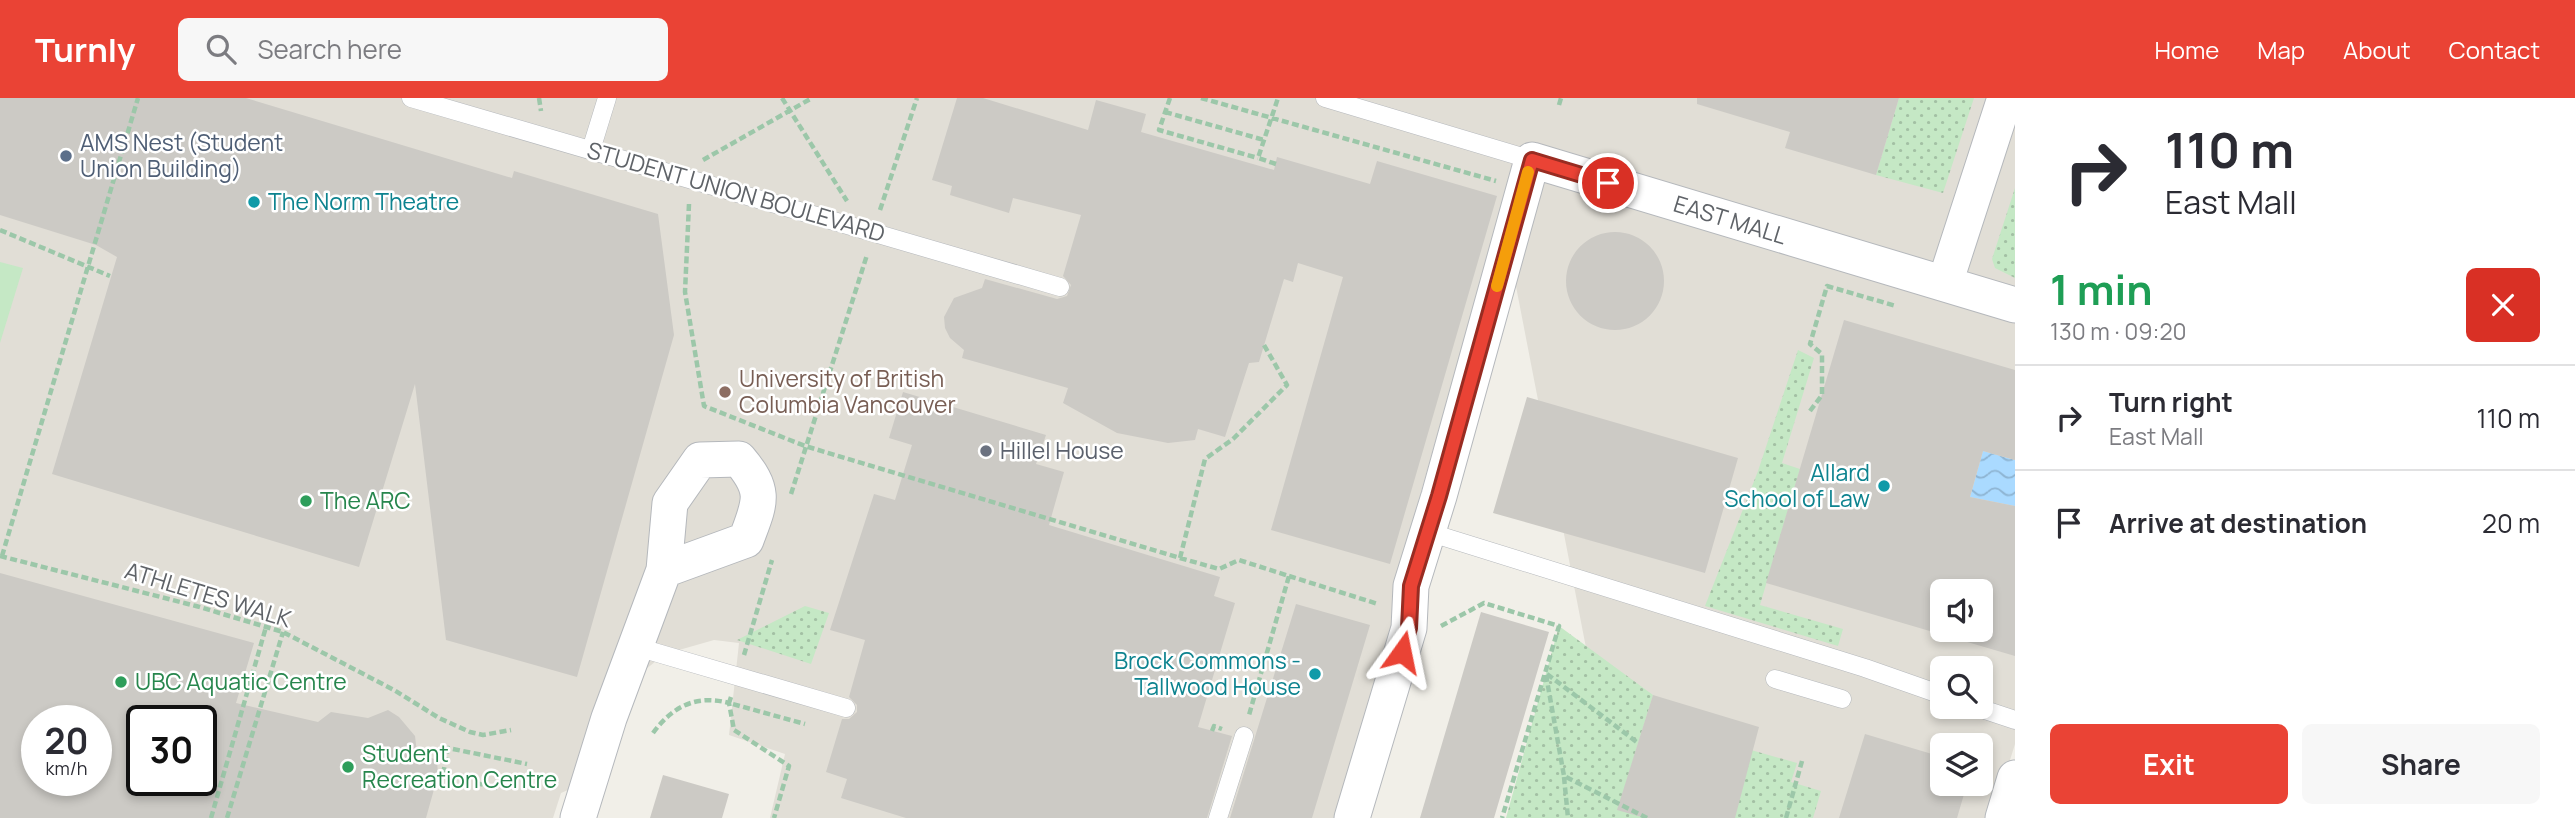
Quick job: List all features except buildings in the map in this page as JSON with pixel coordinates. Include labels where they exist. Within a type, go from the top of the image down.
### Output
[{"type":"street","points":[[1945,283],[2005,98]]},
{"type":"street","name":"EAST MALL","points":[[1532,160],[2015,305]]},
{"type":"street","points":[[1352,818],[1409,628],[1411,586],[1532,160]]},
{"type":"street","points":[[578,818],[609,718],[664,570]]},
{"type":"street","points":[[2003,818],[2015,778]]},
{"type":"lane","name":"STUDENT UNION BOULEVARD","points":[[411,98],[1060,287]]},
{"type":"lane","points":[[591,150],[607,98]]},
{"type":"lane","name":"EAST MALL","points":[[1325,98],[1532,160]]},
{"type":"lane","points":[[1428,532],[1866,668],[1930,691]]},
{"type":"lane","points":[[637,647],[846,708]]},
{"type":"lane","points":[[1775,679],[1842,699]]},
{"type":"lane","points":[[1993,713],[2015,720]]},
{"type":"lane","points":[[1218,818],[1244,736]]},
{"type":"path","points":[[1,556],[138,98]]},
{"type":"path","points":[[782,98],[869,231]]},
{"type":"path","points":[[811,98],[684,177],[685,292],[704,406],[805,446],[1180,558],[1219,569],[1239,560],[1409,614]]},
{"type":"path","points":[[790,499],[869,231],[917,98]]},
{"type":"path","points":[[1170,98],[1159,130],[1276,163]]},
{"type":"path","points":[[1201,98],[1503,183]]},
{"type":"path","points":[[1258,158],[1278,98]]},
{"type":"path","points":[[1559,105],[1561,98]]},
{"type":"path","points":[[1165,112],[1264,140]]},
{"type":"path","points":[[0,230],[110,276]]},
{"type":"path","points":[[1810,411],[1822,395],[1822,354],[1810,344],[1827,286]]},
{"type":"path","points":[[1180,558],[1205,459],[1233,439],[1287,385],[1264,345]]},
{"type":"path","points":[[738,677],[775,552]]},
{"type":"path","name":"ATHLETES WALK","points":[[1,556],[196,606],[283,632],[394,690],[439,718],[470,732],[483,735],[511,730]]},
{"type":"path","points":[[1212,731],[1214,726],[1244,736],[1289,576]]},
{"type":"path","points":[[1439,630],[1441,625],[1484,603],[1559,626],[1502,818]]},
{"type":"path","points":[[211,818],[266,627]]},
{"type":"path","points":[[227,818],[283,632]]},
{"type":"path","points":[[1546,673],[1638,743]]},
{"type":"path","points":[[1546,673],[1564,776],[1568,818]]},
{"type":"path","points":[[653,733],[663,719],[689,703],[715,699],[729,703],[734,730],[789,766],[774,818]]},
{"type":"path","points":[[443,774],[448,748],[527,764]]},
{"type":"path","points":[[1786,818],[1802,761]]},
{"type":"path","points":[[1564,776],[1647,818]]},
{"type":"path","points":[[476,783],[497,788]]},
{"type":"shaded area","name":"University of British Columbia Vancouver","points":[[0,98],[2015,98],[2015,744],[1992,818],[1619,818],[1501,209],[1397,577],[1393,621],[1336,818],[770,818],[785,754],[729,735],[739,643],[714,640],[665,654],[641,673],[575,787],[561,793],[553,818],[0,818]]},
{"type":"green space","points":[[1899,98],[1974,98],[1943,193],[1876,175]]},
{"type":"green space","points":[[2015,188],[2015,278],[1995,268],[1992,259]]},
{"type":"green space","points":[[0,262],[23,268],[0,343]]},
{"type":"green space","points":[[1798,350],[1814,358],[1782,463],[1800,469],[1760,605],[1843,629],[1838,646],[1705,606],[1758,471]]},
{"type":"green space","points":[[805,606],[829,613],[811,664],[737,640]]},
{"type":"green space","points":[[1559,626],[1653,695],[1618,809],[1645,818],[1506,818]]},
{"type":"green space","points":[[1737,746],[1797,763],[1791,782],[1821,791],[1813,818],[1733,818]]},
{"type":"water","points":[[1983,451],[2015,460],[2015,506],[1970,497]]},
{"type":"slow traffic","points":[[1497,286],[1528,172]]},
{"type":"place","name":"AMS Nest (Student Union Building)","points":[[66,156]]},
{"type":"place","name":"The Norm Theatre","points":[[254,202]]},
{"type":"place","name":"University of British Columbia Vancouver","points":[[725,392]]},
{"type":"place","name":"Hillel House","points":[[986,451]]},
{"type":"place","name":"Allard School of Law","points":[[1884,486]]},
{"type":"place","name":"The ARC","points":[[306,501]]},
{"type":"place","name":"Brock Commons - Tallwood House","points":[[1315,674]]},
{"type":"place","name":"UBC Aquatic Centre","points":[[121,682]]},
{"type":"place","name":"Student Recreation Centre","points":[[348,767]]},
{"type":"route","points":[[1402,652],[1409,628],[1411,586],[1439,496],[1532,160],[1608,183]]}]
